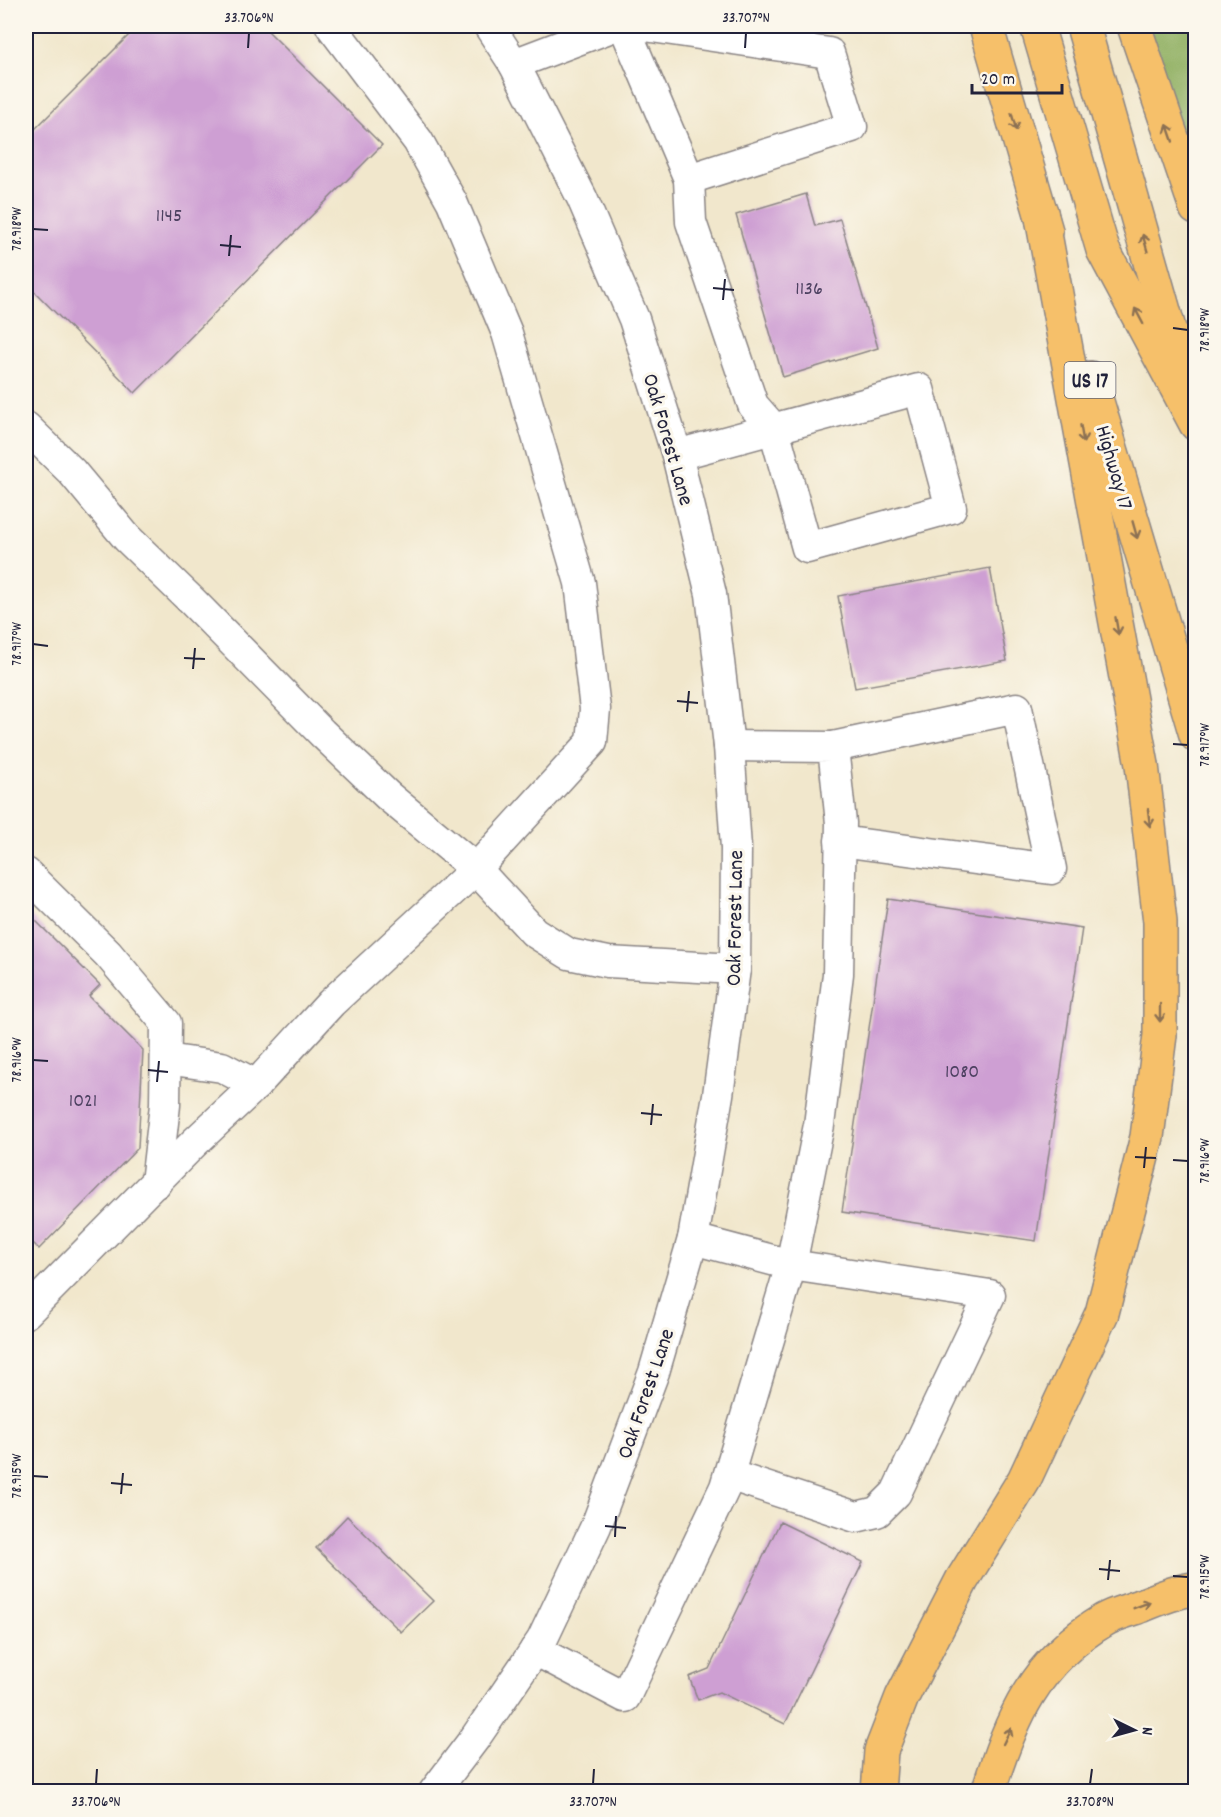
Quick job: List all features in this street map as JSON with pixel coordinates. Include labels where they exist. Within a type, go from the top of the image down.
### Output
[{"type":"highway","name":"Highway 17","points":[[986,26],[1196,735]]},
{"type":"highway","points":[[1037,26],[1103,250],[1196,422]]},
{"type":"highway","points":[[1083,26],[1196,422]]},
{"type":"highway","points":[[1134,26],[1196,208]]},
{"type":"highway","points":[[878,1791],[881,1751],[902,1696],[962,1580],[1024,1480],[1102,1312],[1147,1137],[1160,1035],[1160,922],[1142,765],[1041,212]]},
{"type":"highway","points":[[988,1791],[1003,1744],[1030,1689],[1065,1648],[1105,1620],[1150,1602],[1196,1589]]},
{"type":"street","points":[[26,1313],[256,1085],[331,1004],[476,869],[592,742],[595,709],[580,583],[507,333],[452,202],[418,141],[331,26]]},
{"type":"street","name":"Oak Forest Lane","points":[[434,1791],[475,1738],[542,1640],[596,1526],[654,1372],[693,1239],[718,1095],[735,969],[736,848],[729,746],[711,594],[676,455],[634,319],[582,198],[514,64],[489,26]]},
{"type":"street","points":[[514,64],[614,26]]},
{"type":"street","points":[[624,26],[689,179],[691,222],[753,405],[774,429],[807,548],[951,508],[919,389],[774,429],[676,455]]},
{"type":"street","points":[[645,26],[829,53],[852,127],[689,179]]},
{"type":"street","points":[[26,427],[72,472],[127,538],[322,733],[388,796],[476,869],[534,932],[569,954],[608,962],[735,969]]},
{"type":"street","points":[[729,746],[833,747],[1017,708],[1051,869],[840,841]]},
{"type":"street","points":[[535,1650],[625,1697],[729,1475],[791,1265],[819,1125],[837,974],[841,823],[833,747]]},
{"type":"street","points":[[26,873],[108,954],[166,1023],[165,1105],[156,1183]]},
{"type":"street","points":[[166,1059],[222,1067],[256,1085]]},
{"type":"street","points":[[693,1239],[791,1265],[990,1295],[896,1493],[877,1512],[856,1517],[729,1475]]},
{"type":"green space","points":[[1134,26],[1195,26],[1195,208]]},
{"type":"building","points":[[138,26],[263,26],[382,145],[135,393],[26,283],[26,138]]},
{"type":"building","points":[[806,194],[815,226],[840,219],[878,348],[783,377],[736,215]]},
{"type":"building","points":[[990,568],[1007,661],[855,688],[838,596]]},
{"type":"building","points":[[888,899],[1082,928],[1036,1241],[842,1212]]},
{"type":"building","points":[[26,911],[100,985],[89,996],[143,1050],[138,1148],[39,1249],[26,1236]]},
{"type":"building","points":[[347,1516],[433,1601],[401,1632],[316,1548]]},
{"type":"building","points":[[780,1522],[863,1562],[785,1724],[719,1692],[698,1700],[689,1677],[709,1669]]}]
